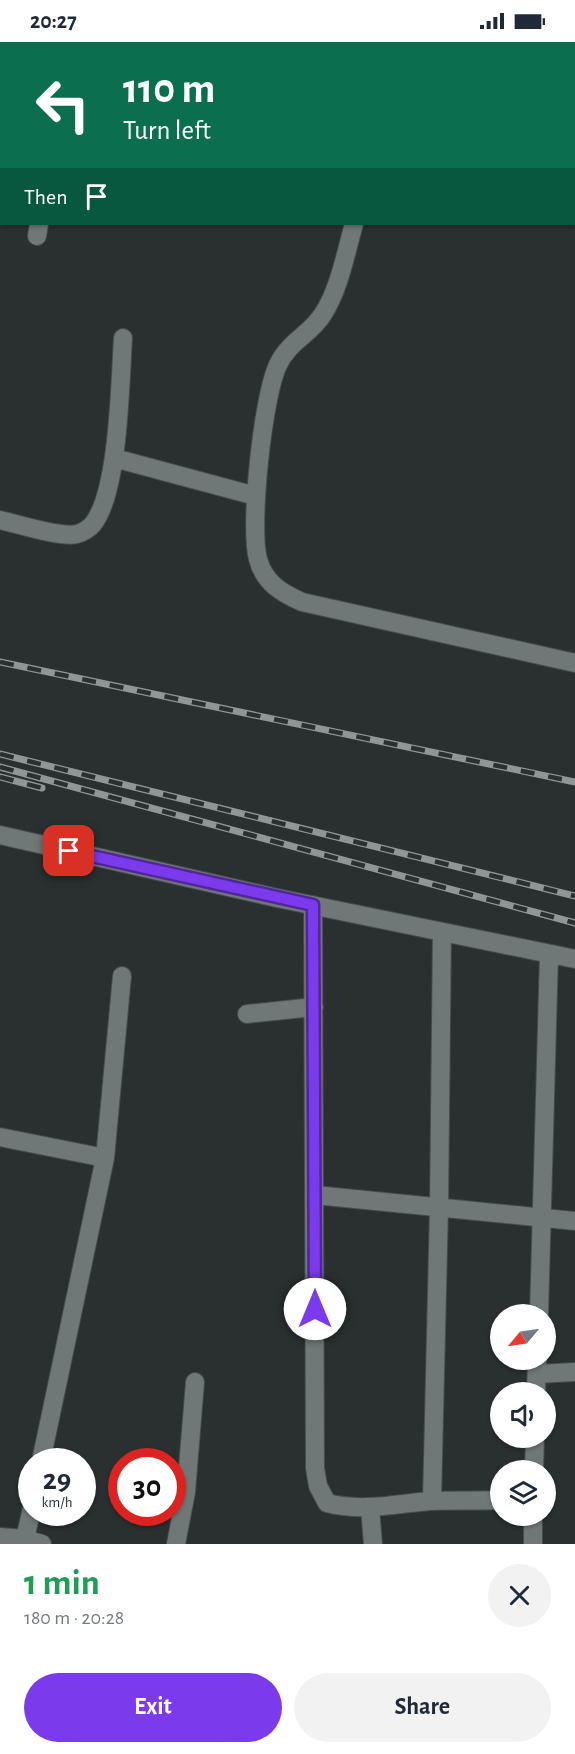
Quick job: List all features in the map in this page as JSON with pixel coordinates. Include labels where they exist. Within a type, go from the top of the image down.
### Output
[{"type":"street","points":[[354,225],[331,297],[322,316],[289,346],[278,364],[270,386],[256,496],[258,560],[267,579],[280,593],[302,602],[575,663]]},
{"type":"street","points":[[0,520],[64,535],[78,534],[92,526],[98,514],[114,458],[123,338]]},
{"type":"street","points":[[114,458],[256,496]]},
{"type":"street","points":[[0,835],[313,905],[575,959]]},
{"type":"street","points":[[313,905],[315,1468],[318,1486],[327,1503],[345,1507],[370,1508],[432,1501],[490,1500]]},
{"type":"street","points":[[432,1501],[439,1207],[442,932]]},
{"type":"street","points":[[539,1304],[549,954]]},
{"type":"street","points":[[44,1448],[105,1158],[122,976]]},
{"type":"street","points":[[247,1014],[314,1007]]},
{"type":"street","points":[[0,1137],[105,1158]]},
{"type":"street","points":[[315,1195],[575,1221]]},
{"type":"street","points":[[537,1375],[575,1372]]},
{"type":"street","points":[[176,1544],[186,1492],[195,1382]]},
{"type":"street","points":[[370,1508],[374,1544]]},
{"type":"street","points":[[0,1537],[34,1542],[33,1526]]},
{"type":"street","points":[[533,1526],[533,1544]]},
{"type":"railway","points":[[0,662],[575,782]]},
{"type":"railway","points":[[0,754],[575,896]]},
{"type":"railway","points":[[0,767],[575,923]]},
{"type":"railway","points":[[0,777],[42,788]]},
{"type":"route","points":[[69,851],[313,905],[315,1309]]}]
